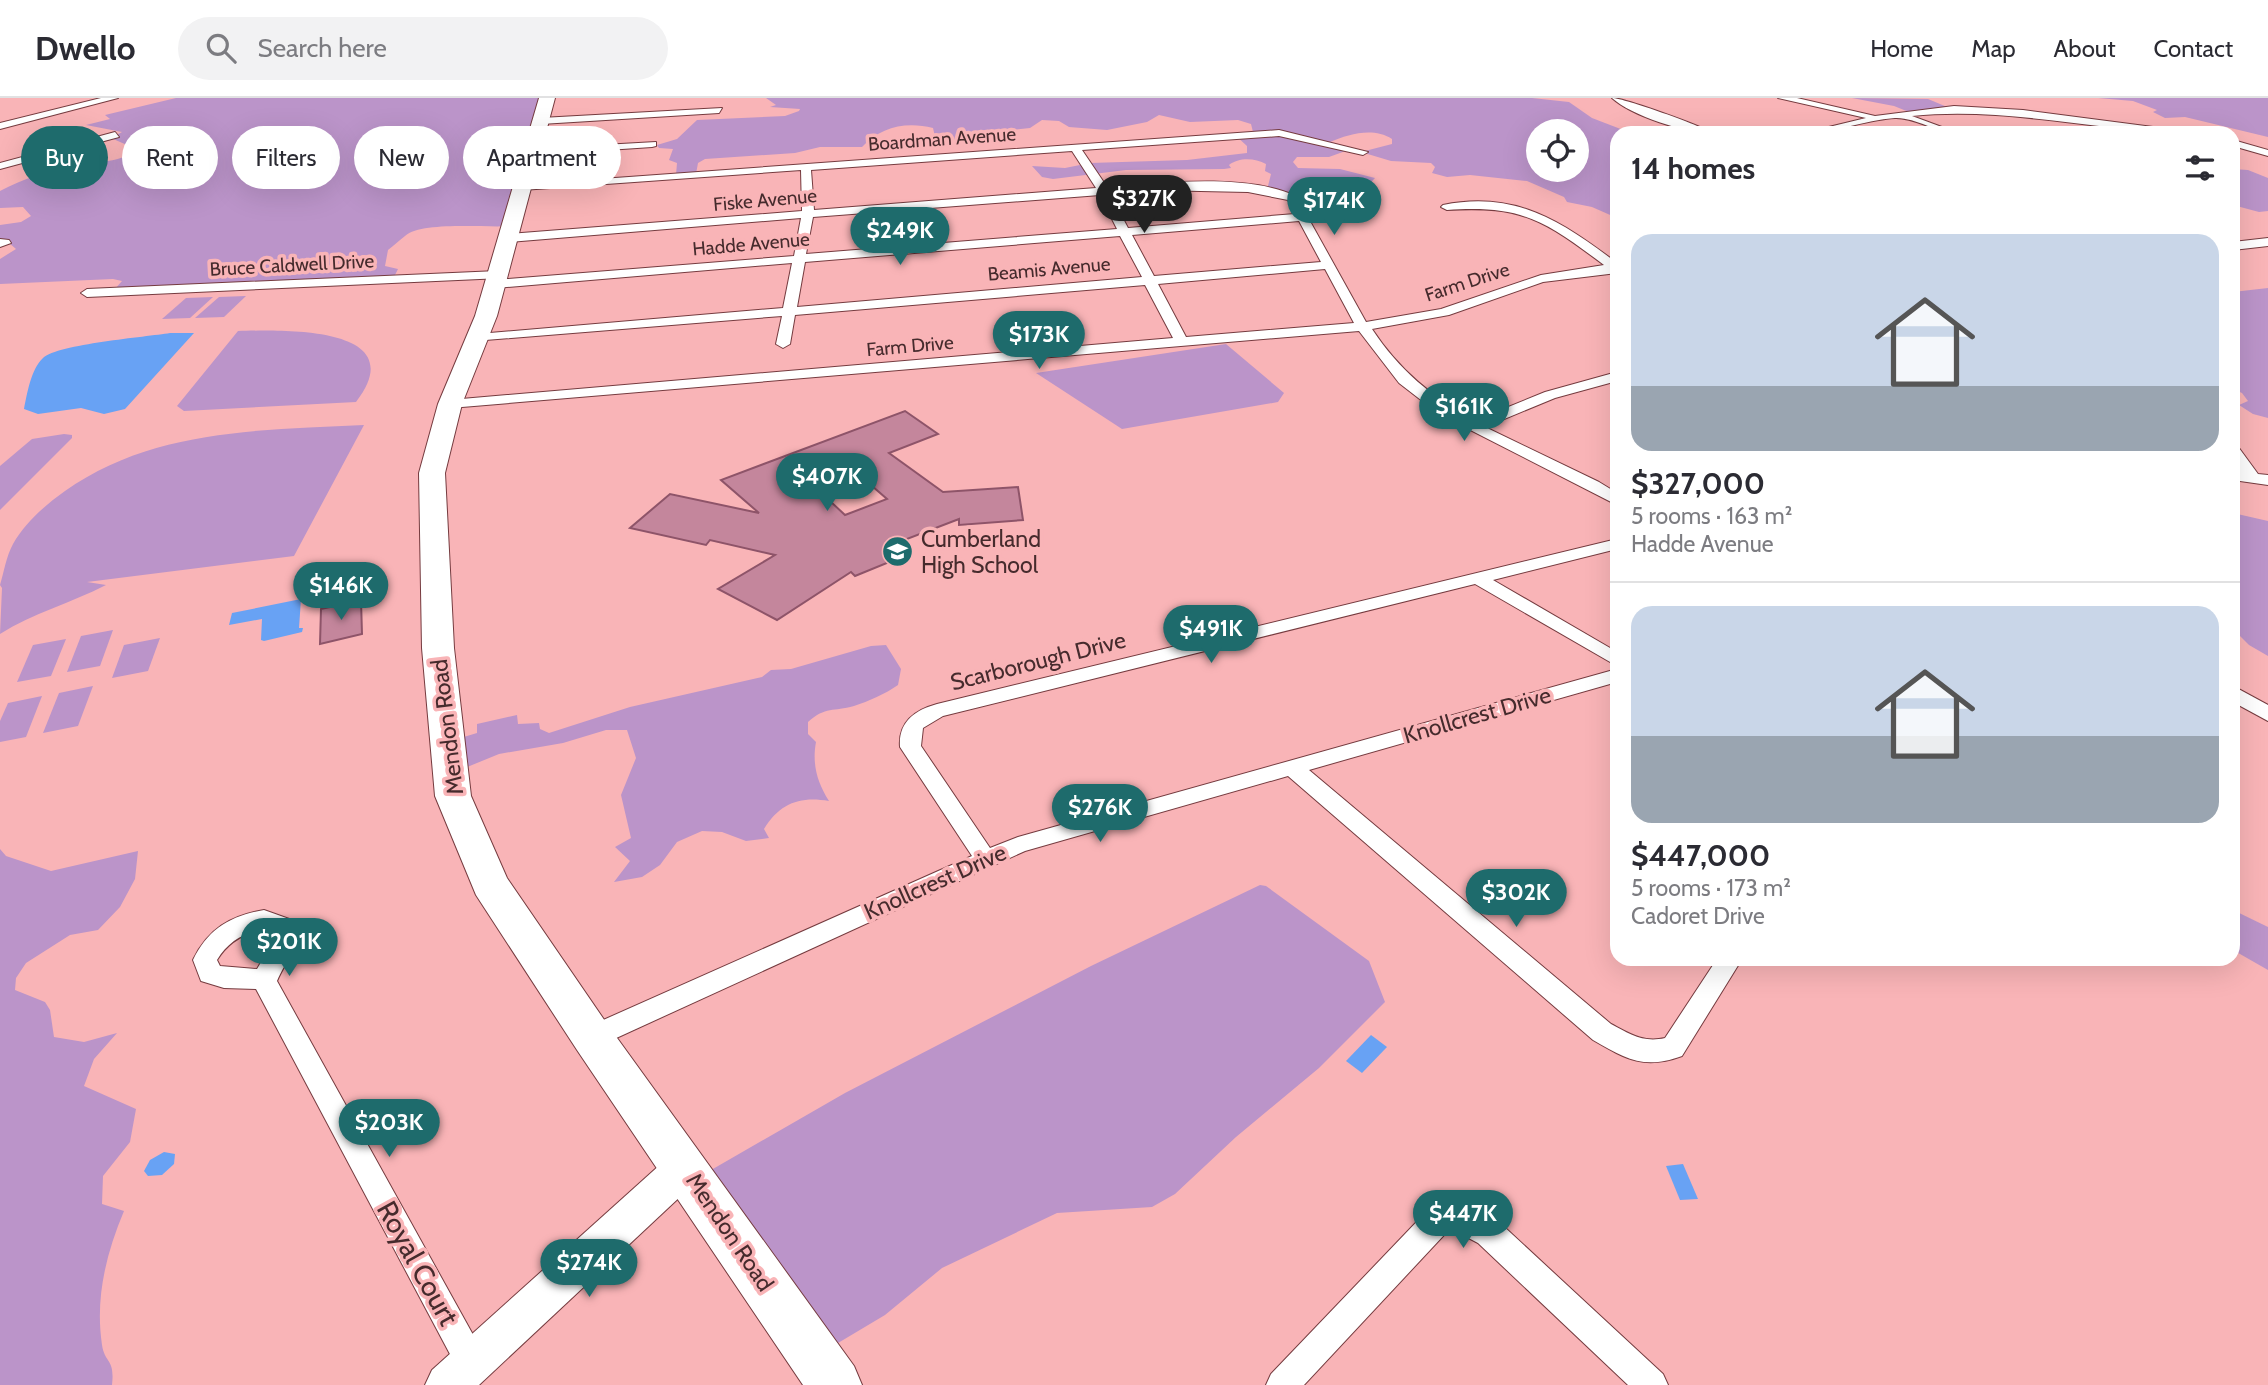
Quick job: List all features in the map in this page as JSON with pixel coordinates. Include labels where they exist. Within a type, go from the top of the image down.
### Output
[{"type":"main road","name":"Mendon Road","points":[[521,189],[497,280],[478,338],[450,404],[432,473],[438,648],[453,796],[490,884],[592,1037],[835,1385]]},
{"type":"street","points":[[0,126],[113,98]]},
{"type":"street","points":[[1617,98],[1636,109],[1686,126]]},
{"type":"street","points":[[1783,98],[1879,118]]},
{"type":"street","points":[[1842,126],[1896,115],[1954,109],[2005,111],[2134,126]]},
{"type":"street","points":[[540,124],[719,110]]},
{"type":"street","points":[[1896,115],[1931,126]]},
{"type":"street","points":[[540,124],[652,144]]},
{"type":"street","name":"Boardman Avenue","points":[[621,180],[1279,132],[1363,152]]},
{"type":"street","points":[[0,166],[115,135]]},
{"type":"street","points":[[2240,145],[2268,153]]},
{"type":"street","points":[[1075,147],[1102,191],[1181,341]]},
{"type":"street","points":[[783,345],[797,259],[808,214],[806,167]]},
{"type":"street","name":"Fiske Avenue","points":[[509,238],[1179,186],[1288,194],[1303,216]]},
{"type":"street","points":[[1447,207],[1487,205],[1544,216],[1559,224],[1610,263]]},
{"type":"street","points":[[1303,216],[1361,324],[1385,359],[1406,382],[1474,427],[1590,483],[1610,496]]},
{"type":"street","name":"Hadde Avenue","points":[[497,280],[797,259],[1303,216]]},
{"type":"street","points":[[2240,233],[2265,242]]},
{"type":"street","points":[[2240,245],[2265,242]]},
{"type":"street","name":"Beamis Avenue","points":[[478,338],[1331,265]]},
{"type":"street","name":"Farm Drive","points":[[450,404],[1361,324],[1444,313],[1541,279],[1610,269]]},
{"type":"street","name":"Bruce Caldwell Drive","points":[[87,293],[497,280]]},
{"type":"street","points":[[1474,427],[1550,395],[1610,378]]},
{"type":"street","points":[[2240,458],[2260,479]]},
{"type":"street","points":[[2240,476],[2260,479]]},
{"type":"street","name":"Scarborough Drive","points":[[985,858],[911,747],[908,734],[915,720],[937,711],[1610,546]]},
{"type":"street","points":[[1479,579],[1610,656]]},
{"type":"street","name":"Knollcrest Drive","points":[[592,1037],[985,858],[1031,841],[1610,677]]},
{"type":"street","points":[[2240,700],[2268,714]]},
{"type":"street","points":[[1293,768],[1602,1032],[1631,1048],[1651,1053],[1672,1048],[1688,1028],[1726,966]]},
{"type":"street","name":"Royal Court","points":[[264,981],[459,1373]]},
{"type":"street","points":[[459,1373],[685,1167]]},
{"type":"street","points":[[1282,1385],[1437,1221],[1459,1218],[1489,1233],[1653,1385]]},
{"type":"shaded area","points":[[176,98],[548,98],[540,126],[463,126],[463,189],[522,189],[511,226],[439,227],[413,231],[388,250],[385,266],[398,269],[393,279],[115,289],[122,281],[113,279],[0,284],[0,259],[16,249],[8,242],[0,241],[0,225],[21,222],[31,216],[23,207],[0,208],[0,191],[21,181],[21,189],[108,189],[108,161],[122,158],[122,189],[218,189],[218,126],[122,126],[122,132],[108,129],[108,126],[86,125],[110,119],[105,115]]},
{"type":"shaded area","points":[[766,98],[1532,98],[1569,102],[1592,118],[1613,126],[1610,126],[1610,215],[1592,207],[1567,202],[1564,197],[1529,182],[1589,182],[1589,119],[1526,119],[1526,181],[1470,175],[1447,177],[1432,173],[1435,167],[1431,163],[1391,161],[1361,152],[1392,144],[1392,139],[1377,133],[1353,134],[1330,142],[1351,149],[1329,157],[1297,157],[1293,162],[1298,168],[1340,169],[1375,178],[1357,197],[1350,199],[1321,188],[1303,187],[1289,193],[1267,190],[1271,174],[1265,171],[1266,164],[1257,160],[1237,161],[1229,165],[1231,168],[1224,169],[1126,170],[1053,179],[1042,177],[1032,166],[1065,168],[1090,163],[1187,160],[1247,153],[1247,146],[1235,135],[1253,132],[1251,124],[1238,120],[1190,122],[1159,115],[1147,122],[1107,130],[1069,127],[1059,121],[1042,120],[1030,128],[969,135],[969,139],[936,141],[933,128],[913,125],[885,130],[862,147],[820,147],[795,153],[705,159],[698,163],[696,174],[676,175],[677,163],[669,160],[673,149],[659,148],[657,145],[677,139],[697,120],[785,116],[800,109],[770,107],[776,105]]},
{"type":"shaded area","points":[[1852,98],[1928,99],[1952,109],[1909,112],[1894,106]]},
{"type":"shaded area","points":[[2098,98],[2268,98],[2268,137],[2240,130],[2240,126],[2222,126],[2185,117],[2165,118],[2153,112],[2157,110],[2133,101]]},
{"type":"shaded area","points":[[122,132],[122,143],[111,138]]},
{"type":"shaded area","points":[[2240,169],[2268,178],[2268,211],[2259,212],[2240,207]]},
{"type":"shaded area","points":[[2268,288],[2268,418],[2253,414],[2240,406],[2248,401],[2240,392],[2240,291]]},
{"type":"shaded area","points":[[246,296],[224,317],[195,318],[219,297]]},
{"type":"shaded area","points":[[213,297],[190,318],[162,319],[186,298]]},
{"type":"shaded area","points":[[238,331],[282,331],[335,337],[356,345],[368,358],[370,377],[356,402],[184,411],[177,406]]},
{"type":"shaded area","points":[[1226,344],[1284,393],[1278,402],[1122,429],[1036,373]]},
{"type":"shaded area","points":[[364,425],[294,556],[87,582],[106,585],[0,634],[0,585],[13,544],[43,508],[99,471],[134,455],[208,437]]},
{"type":"shaded area","points":[[72,435],[72,438],[0,510],[0,466],[32,439]]},
{"type":"shaded area","points":[[2240,515],[2268,521],[2268,656],[2240,636]]},
{"type":"shaded area","points":[[113,630],[100,666],[67,672],[81,636]]},
{"type":"shaded area","points":[[160,638],[148,671],[112,678],[124,645]]},
{"type":"shaded area","points":[[66,639],[51,676],[17,682],[33,645]]},
{"type":"shaded area","points":[[886,645],[901,669],[898,685],[860,704],[825,711],[808,722],[808,734],[816,742],[816,773],[829,801],[800,801],[784,807],[764,829],[769,838],[746,841],[722,832],[702,831],[677,842],[660,865],[642,877],[614,882],[630,861],[615,847],[631,838],[621,795],[636,758],[627,730],[606,730],[563,743],[499,754],[455,772],[447,742],[477,733],[477,724],[517,715],[518,724],[539,723],[540,729],[549,733],[630,707],[762,677],[771,670],[791,669],[871,646]]},
{"type":"shaded area","points":[[93,686],[78,726],[43,733],[59,693]]},
{"type":"shaded area","points":[[42,696],[26,737],[0,742],[0,721],[8,703]]},
{"type":"shaded area","points":[[0,849],[6,856],[51,871],[138,851],[135,879],[120,907],[98,930],[70,935],[26,963],[16,978],[15,990],[45,1002],[50,1010],[54,1037],[84,1042],[117,1033],[94,1059],[84,1086],[136,1109],[130,1142],[103,1176],[102,1204],[124,1211],[107,1260],[101,1293],[102,1345],[111,1365],[112,1385],[0,1385]]},
{"type":"shaded area","points":[[1260,885],[1266,886],[1369,961],[1385,1002],[1319,1068],[1236,1137],[1175,1194],[1152,1207],[1057,1213],[942,1268],[885,1315],[833,1346],[699,1177],[845,1093],[1091,966]]},
{"type":"shaded area","points":[[2240,913],[2268,927],[2268,970],[2240,954]]},
{"type":"water","points":[[170,333],[194,333],[125,409],[104,414],[81,408],[38,414],[24,409],[35,368],[43,358],[52,353],[83,345]]},
{"type":"water","points":[[301,599],[299,628],[303,628],[302,632],[264,641],[261,640],[262,619],[229,625],[232,613]]},
{"type":"water","points":[[1371,1035],[1387,1047],[1362,1073],[1346,1061]]},
{"type":"water","points":[[164,1152],[175,1154],[174,1164],[162,1175],[148,1176],[144,1171],[150,1160]]},
{"type":"water","points":[[1683,1164],[1698,1199],[1680,1200],[1666,1166]]},
{"type":"building","name":"Cumberland High School","points":[[905,411],[938,434],[889,453],[943,492],[1018,487],[1023,520],[959,525],[959,519],[891,545],[904,556],[855,576],[851,572],[777,620],[718,589],[775,555],[710,540],[706,545],[630,528],[670,494],[759,513],[721,480]],"holes":[[[857,473],[887,499],[845,515],[816,488]]]},
{"type":"building","points":[[361,600],[362,634],[320,644],[321,609]]},
{"type":"place","name":"Cumberland High School","points":[[898,552]]}]
